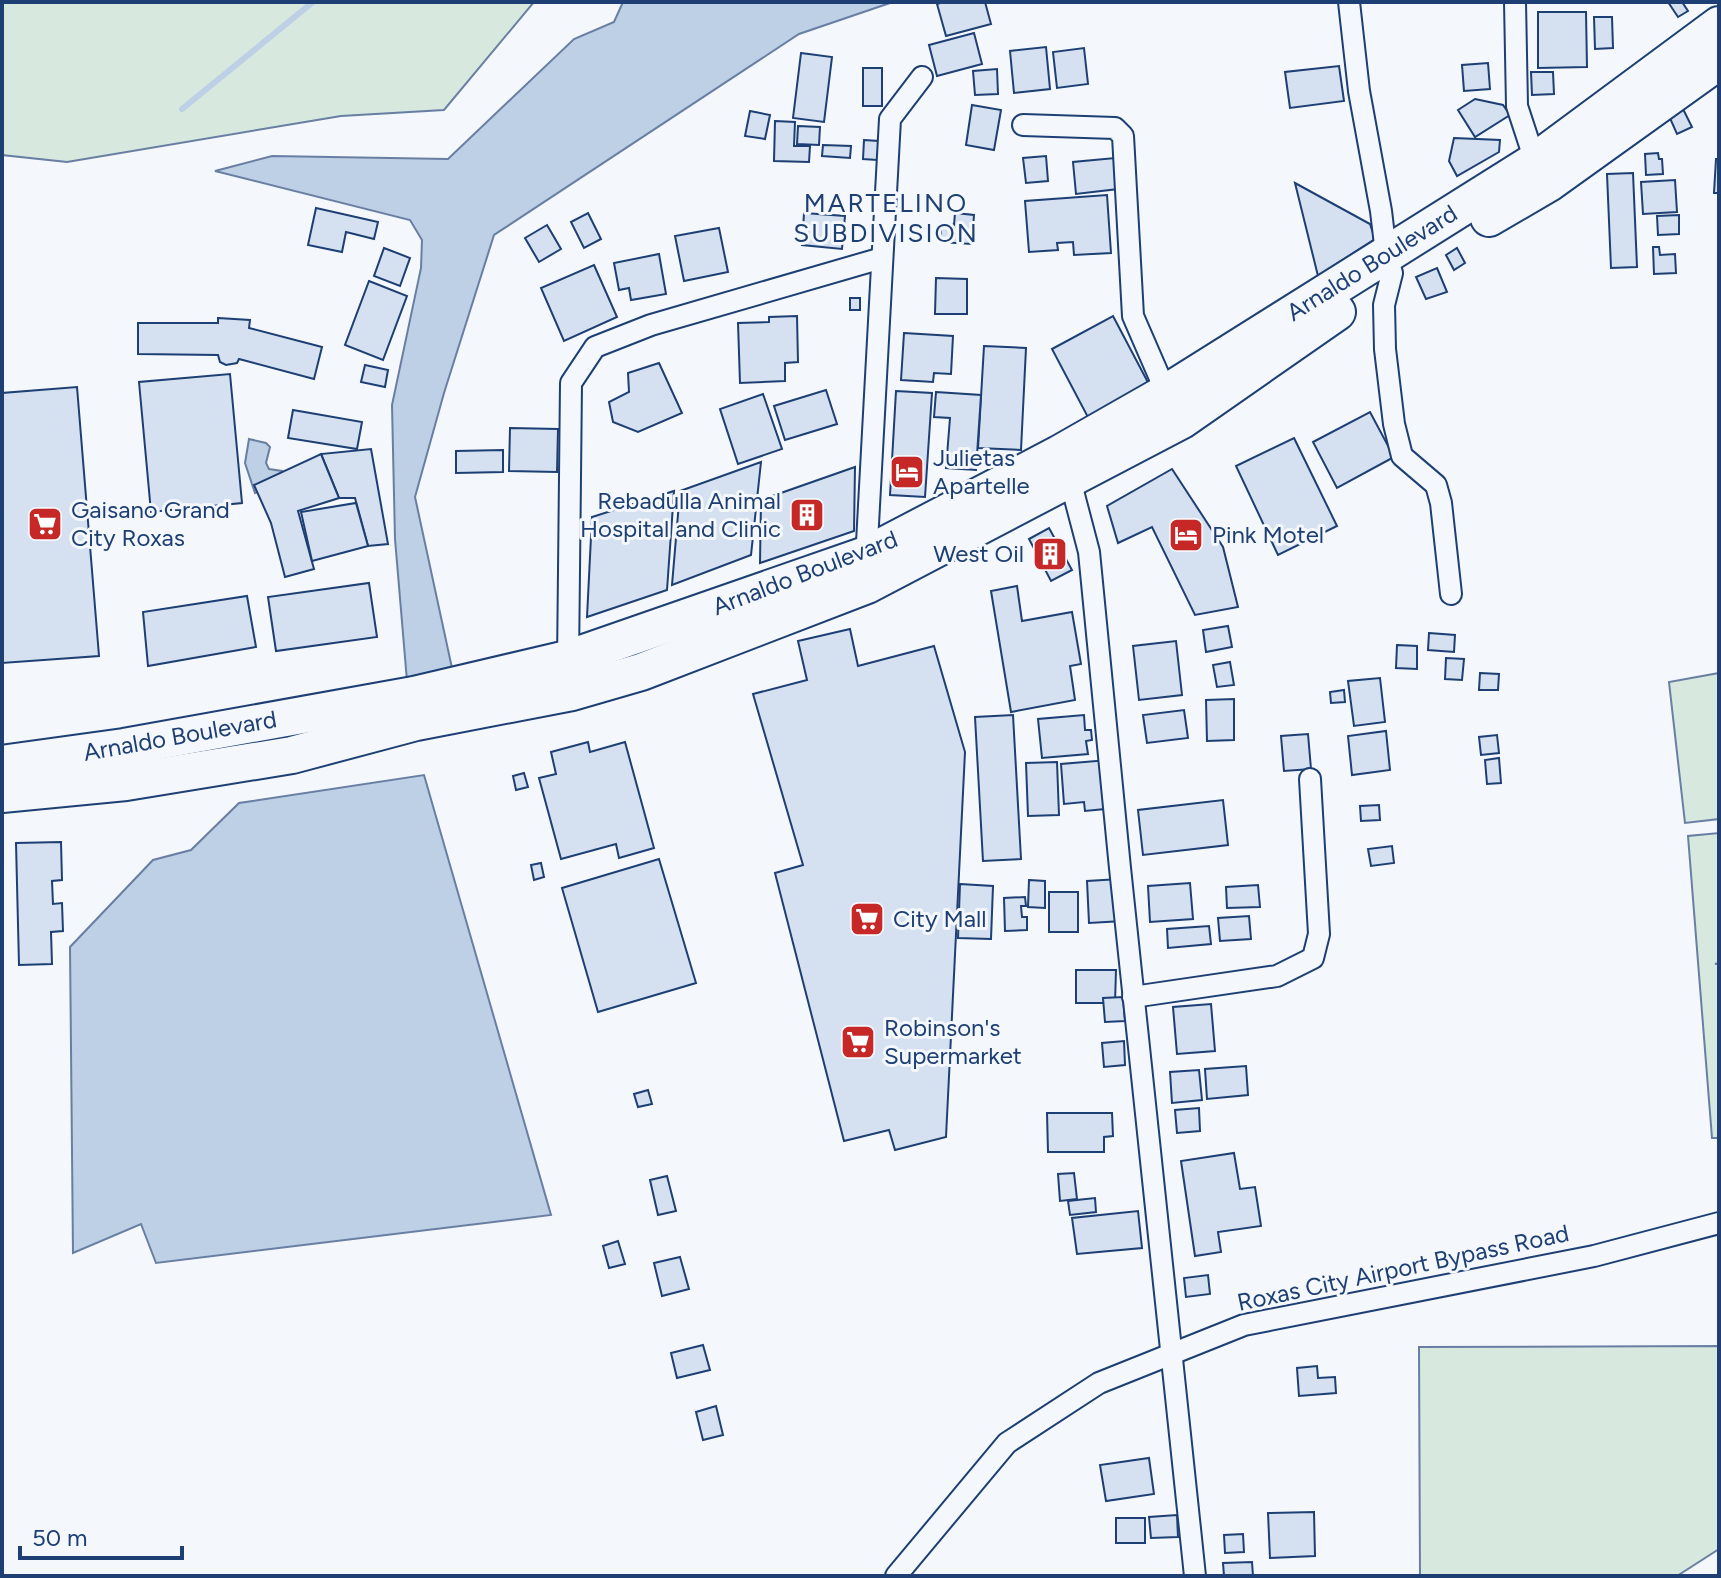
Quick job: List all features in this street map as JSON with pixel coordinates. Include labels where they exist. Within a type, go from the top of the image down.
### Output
[{"type":"highway","name":"Arnaldo Boulevard","points":[[1542,173],[1719,25]]},
{"type":"highway","name":"Arnaldo Boulevard","points":[[2,794],[126,782],[292,755],[416,722],[570,675],[867,570],[1174,406],[1389,263],[1542,173],[1719,61]]},
{"type":"highway","name":"Arnaldo Boulevard","points":[[2,764],[124,747],[414,695],[570,675]]},
{"type":"street","points":[[1349,2],[1359,91],[1389,263],[1384,305],[1385,349],[1394,424],[1402,456],[1436,485],[1441,503],[1451,594]]},
{"type":"street","points":[[1515,2],[1517,106],[1542,173]]},
{"type":"street","points":[[867,570],[890,119],[922,77]]},
{"type":"street","points":[[1023,125],[1115,128],[1123,136],[1133,316],[1174,406]]},
{"type":"street","points":[[570,675],[571,383],[595,347],[651,325],[882,258]]},
{"type":"street","points":[[1065,466],[1089,552],[1195,1576]]},
{"type":"street","points":[[1133,997],[1277,976],[1313,958],[1319,934],[1310,779]]},
{"type":"street","name":"Roxas City Airport Bypass Road","points":[[896,1576],[1007,1443],[1099,1383],[1244,1325],[1594,1256],[1719,1223]]},
{"type":"shaded area","points":[[2,2],[534,2],[444,110],[341,116],[67,162],[2,155]]},
{"type":"shaded area","points":[[1719,673],[1719,819],[1685,823],[1669,682]]},
{"type":"shaded area","points":[[1719,833],[1719,963],[1715,964],[1719,964],[1719,1138],[1712,1138],[1688,836]]},
{"type":"shaded area","points":[[1719,1346],[1719,1549],[1677,1576],[1420,1576],[1419,1347]]},
{"type":"water","points":[[623,2],[893,2],[799,34],[494,235],[415,497],[452,668],[407,681],[395,539],[392,405],[421,268],[422,240],[410,220],[215,171],[272,156],[448,159],[574,39],[614,22]]},
{"type":"water","points":[[249,439],[270,447],[266,463],[269,469],[282,471],[284,479],[255,493],[245,463]]},
{"type":"water","points":[[424,775],[551,1215],[156,1263],[141,1224],[73,1253],[70,947],[153,860],[191,850],[239,803]]},
{"type":"building","points":[[985,2],[991,24],[946,36],[937,4]]},
{"type":"building","points":[[1668,2],[1682,2],[1688,11],[1678,17]]},
{"type":"building","points":[[1538,12],[1586,12],[1587,67],[1538,68]]},
{"type":"building","points":[[1594,17],[1612,17],[1613,48],[1595,49]]},
{"type":"building","points":[[974,33],[982,64],[937,76],[929,45]]},
{"type":"building","points":[[1046,47],[1050,89],[1014,93],[1010,51]]},
{"type":"building","points":[[1084,48],[1088,84],[1057,88],[1053,52]]},
{"type":"building","points":[[801,53],[832,57],[824,122],[793,118]]},
{"type":"building","points":[[1488,63],[1490,89],[1464,91],[1462,65]]},
{"type":"building","points":[[1339,66],[1344,101],[1290,108],[1285,72]]},
{"type":"building","points":[[863,68],[882,68],[882,106],[863,106]]},
{"type":"building","points":[[997,69],[998,94],[975,95],[973,71]]},
{"type":"building","points":[[1531,72],[1553,72],[1554,94],[1532,95]]},
{"type":"building","points":[[1475,99],[1503,105],[1510,115],[1475,137],[1458,110]]},
{"type":"building","points":[[972,105],[1001,110],[994,150],[966,145]]},
{"type":"building","points":[[1683,109],[1692,127],[1677,134],[1669,116]]},
{"type":"building","points":[[750,111],[770,115],[765,139],[745,136]]},
{"type":"building","points":[[775,121],[795,122],[794,146],[810,146],[809,162],[774,161]]},
{"type":"building","points":[[798,126],[820,127],[819,145],[797,144]]},
{"type":"building","points":[[1454,138],[1500,140],[1499,152],[1457,176],[1449,161]]},
{"type":"building","points":[[864,140],[879,141],[877,160],[863,159]]},
{"type":"building","points":[[823,145],[851,146],[850,158],[822,156]]},
{"type":"building","points":[[1658,153],[1659,159],[1662,159],[1663,174],[1646,175],[1645,154]]},
{"type":"building","points":[[1046,156],[1048,181],[1026,183],[1023,158]]},
{"type":"building","points":[[1115,158],[1118,189],[1076,194],[1073,162]]},
{"type":"building","points":[[1716,159],[1719,159],[1719,193],[1714,193]]},
{"type":"building","points":[[1633,173],[1637,267],[1611,268],[1607,174]]},
{"type":"building","points":[[1675,180],[1677,212],[1643,214],[1641,182]]},
{"type":"building","points":[[1295,183],[1370,224],[1375,239],[1318,276]]},
{"type":"building","points":[[1107,195],[1111,253],[1074,255],[1073,242],[1057,243],[1058,250],[1029,252],[1025,201]]},
{"type":"building","points":[[316,208],[378,222],[374,239],[346,232],[342,252],[308,245]]},
{"type":"building","points":[[588,213],[601,239],[584,248],[571,222]]},
{"type":"building","points":[[804,213],[845,216],[842,249],[802,245]]},
{"type":"building","points":[[955,213],[974,215],[972,244],[940,242],[941,223],[954,225]]},
{"type":"building","points":[[1679,215],[1679,234],[1658,235],[1657,216]]},
{"type":"building","points":[[547,225],[561,249],[539,262],[525,238]]},
{"type":"building","points":[[719,228],[728,272],[684,281],[675,236]]},
{"type":"building","points":[[1653,247],[1659,247],[1660,255],[1675,254],[1676,273],[1654,274]]},
{"type":"building","points":[[384,248],[410,258],[400,286],[374,276]]},
{"type":"building","points":[[1457,248],[1465,263],[1454,270],[1446,255]]},
{"type":"building","points":[[659,254],[666,294],[631,300],[629,288],[619,290],[614,263]]},
{"type":"building","points":[[594,265],[617,317],[564,341],[541,288]]},
{"type":"building","points":[[1437,268],[1447,292],[1426,299],[1416,277]]},
{"type":"building","points":[[936,278],[967,279],[967,314],[935,314]]},
{"type":"building","points":[[369,281],[407,296],[383,360],[345,345]]},
{"type":"building","points":[[850,298],[860,298],[860,310],[850,310]]},
{"type":"building","points":[[797,316],[798,362],[785,363],[785,381],[740,383],[738,323],[769,322],[769,317]]},
{"type":"building","points":[[1113,316],[1152,390],[1091,423],[1052,349]]},
{"type":"building","points":[[218,318],[250,320],[249,328],[322,347],[314,379],[239,359],[237,363],[226,365],[220,362],[218,355],[138,354],[138,323],[218,323]]},
{"type":"building","points":[[904,333],[953,336],[951,374],[934,373],[933,382],[901,380]]},
{"type":"building","points":[[984,346],[1026,348],[1021,450],[978,448]]},
{"type":"building","points":[[659,363],[682,413],[638,432],[613,422],[609,402],[629,392],[628,373]]},
{"type":"building","points":[[365,365],[388,370],[385,387],[361,382]]},
{"type":"building","points":[[230,374],[242,503],[151,512],[139,382]]},
{"type":"building","name":"Gaisano Grand City Roxas","points":[[77,387],[99,656],[2,663],[2,393]]},
{"type":"building","points":[[826,390],[837,424],[785,440],[774,406]]},
{"type":"building","points":[[896,391],[932,393],[925,497],[890,495]]},
{"type":"building","points":[[936,392],[981,395],[976,470],[946,468],[950,418],[934,417]]},
{"type":"building","points":[[763,394],[782,449],[738,464],[720,409]]},
{"type":"building","points":[[293,410],[362,422],[357,449],[288,438]]},
{"type":"building","points":[[1370,412],[1394,457],[1337,488],[1313,442]]},
{"type":"building","points":[[510,428],[558,429],[557,472],[509,471]]},
{"type":"building","points":[[1294,438],[1337,526],[1278,555],[1236,466]]},
{"type":"building","points":[[371,449],[388,544],[368,546],[355,498],[339,498],[321,454]]},
{"type":"building","points":[[503,450],[503,472],[456,473],[456,451]]},
{"type":"building","points":[[321,454],[339,498],[298,511],[314,569],[285,577],[271,523],[254,485]]},
{"type":"building","points":[[761,462],[751,555],[672,585],[680,491]]},
{"type":"building","name":"Rebadulla Animal Hospital and Clinic","points":[[855,467],[854,531],[760,563],[761,500]]},
{"type":"building","name":"Pink Motel","points":[[1172,469],[1223,547],[1238,607],[1195,615],[1152,527],[1118,543],[1107,506]]},
{"type":"building","points":[[674,491],[667,590],[587,617],[592,517]]},
{"type":"building","points":[[356,503],[368,546],[312,561],[301,512]]},
{"type":"building","name":"West Oil","points":[[1049,528],[1072,570],[1051,581],[1029,539]]},
{"type":"building","points":[[369,583],[377,637],[276,651],[268,597]]},
{"type":"building","points":[[1017,586],[1022,621],[1072,612],[1081,664],[1070,666],[1075,700],[1011,712],[991,591]]},
{"type":"building","points":[[247,596],[256,647],[148,666],[143,612]]},
{"type":"building","points":[[1228,626],[1232,647],[1206,652],[1203,630]]},
{"type":"building","points":[[850,629],[858,666],[934,646],[965,752],[946,1137],[895,1150],[889,1130],[844,1141],[775,873],[803,865],[753,694],[807,680],[798,641]]},
{"type":"building","points":[[1429,633],[1455,635],[1454,652],[1428,650]]},
{"type":"building","points":[[1176,641],[1182,695],[1139,700],[1133,646]]},
{"type":"building","points":[[1397,645],[1417,646],[1417,669],[1396,668]]},
{"type":"building","points":[[1446,658],[1464,659],[1462,680],[1445,679]]},
{"type":"building","points":[[1230,662],[1234,685],[1217,687],[1213,665]]},
{"type":"building","points":[[1480,673],[1499,674],[1498,690],[1479,690]]},
{"type":"building","points":[[1380,678],[1385,722],[1354,726],[1348,681]]},
{"type":"building","points":[[1344,690],[1345,702],[1331,703],[1330,692]]},
{"type":"building","points":[[1234,699],[1234,740],[1207,741],[1206,700]]},
{"type":"building","points":[[1184,710],[1188,738],[1147,743],[1143,715]]},
{"type":"building","points":[[1013,715],[1021,859],[983,861],[975,717]]},
{"type":"building","points":[[1084,715],[1085,730],[1091,730],[1092,740],[1086,741],[1088,754],[1042,758],[1038,719]]},
{"type":"building","points":[[1386,731],[1390,770],[1352,775],[1348,736]]},
{"type":"building","points":[[1308,734],[1311,769],[1284,771],[1281,736]]},
{"type":"building","points":[[1497,735],[1499,753],[1481,755],[1479,737]]},
{"type":"building","points":[[588,742],[590,752],[625,742],[654,848],[619,858],[616,844],[561,859],[539,778],[556,774],[551,752]]},
{"type":"building","points":[[1499,758],[1501,783],[1487,784],[1485,760]]},
{"type":"building","points":[[1108,760],[1105,809],[1085,811],[1084,802],[1064,804],[1061,764]]},
{"type":"building","points":[[1057,762],[1059,815],[1028,816],[1026,763]]},
{"type":"building","points":[[524,773],[528,787],[516,790],[513,776]]},
{"type":"building","points":[[1223,800],[1228,845],[1143,855],[1138,810]]},
{"type":"building","points":[[1379,805],[1380,820],[1361,821],[1360,806]]},
{"type":"building","points":[[61,842],[62,880],[52,881],[53,904],[62,903],[63,931],[51,932],[52,964],[19,965],[16,843]]},
{"type":"building","points":[[1392,846],[1394,863],[1371,866],[1368,849]]},
{"type":"building","points":[[659,859],[696,983],[598,1012],[562,888]]},
{"type":"building","points":[[541,863],[544,877],[534,880],[531,865]]},
{"type":"building","points":[[1120,879],[1123,921],[1089,923],[1087,881]]},
{"type":"building","points":[[1029,880],[1045,881],[1045,908],[1028,907]]},
{"type":"building","points":[[1190,883],[1193,919],[1150,922],[1148,886]]},
{"type":"building","points":[[960,884],[993,886],[991,939],[958,938]]},
{"type":"building","points":[[1258,885],[1260,907],[1227,908],[1226,887]]},
{"type":"building","points":[[1049,892],[1078,892],[1078,932],[1049,932]]},
{"type":"building","points":[[1025,897],[1026,906],[1021,906],[1022,917],[1027,917],[1027,930],[1005,931],[1004,898]]},
{"type":"building","points":[[1249,916],[1251,939],[1220,941],[1218,918]]},
{"type":"building","points":[[1209,926],[1211,944],[1168,948],[1167,929]]},
{"type":"building","points":[[1076,970],[1116,970],[1115,1003],[1076,1003]]},
{"type":"building","points":[[1123,997],[1125,1021],[1105,1022],[1103,998]]},
{"type":"building","points":[[1211,1004],[1215,1051],[1177,1054],[1173,1007]]},
{"type":"building","points":[[1124,1041],[1125,1065],[1104,1067],[1102,1043]]},
{"type":"building","points":[[1246,1066],[1248,1095],[1207,1099],[1205,1069]]},
{"type":"building","points":[[1199,1070],[1202,1100],[1172,1103],[1170,1072]]},
{"type":"building","points":[[648,1090],[652,1104],[638,1107],[634,1094]]},
{"type":"building","points":[[1199,1108],[1200,1131],[1177,1133],[1175,1110]]},
{"type":"building","points":[[1047,1113],[1112,1113],[1113,1136],[1104,1137],[1104,1152],[1048,1152]]},
{"type":"building","points":[[1234,1153],[1240,1189],[1255,1187],[1261,1226],[1218,1232],[1221,1252],[1195,1256],[1181,1161]]},
{"type":"building","points":[[1074,1173],[1077,1199],[1060,1201],[1058,1174]]},
{"type":"building","points":[[667,1176],[676,1211],[658,1215],[650,1180]]},
{"type":"building","points":[[1095,1198],[1096,1212],[1070,1215],[1068,1201]]},
{"type":"building","points":[[1138,1211],[1142,1248],[1077,1254],[1072,1218]]},
{"type":"building","points":[[618,1241],[625,1264],[609,1268],[603,1246]]},
{"type":"building","points":[[680,1257],[689,1289],[662,1296],[654,1263]]},
{"type":"building","points":[[1208,1275],[1210,1294],[1186,1297],[1184,1278]]},
{"type":"building","points":[[703,1345],[710,1370],[677,1378],[671,1353]]},
{"type":"building","points":[[1317,1366],[1318,1378],[1335,1377],[1336,1393],[1299,1396],[1297,1368]]},
{"type":"building","points":[[716,1406],[723,1435],[703,1440],[696,1412]]},
{"type":"building","points":[[1149,1458],[1154,1494],[1106,1501],[1100,1465]]},
{"type":"building","points":[[1314,1512],[1315,1556],[1270,1558],[1268,1513]]},
{"type":"building","points":[[1177,1515],[1178,1537],[1151,1538],[1149,1517]]},
{"type":"building","points":[[1116,1518],[1145,1518],[1145,1543],[1116,1543]]},
{"type":"building","points":[[1243,1534],[1244,1552],[1225,1553],[1224,1535]]},
{"type":"building","points":[[1252,1562],[1253,1576],[1224,1576],[1223,1563]]},
{"type":"waterway","points":[[182,109],[313,2]]},
{"type":"place","name":"Julietas Apartelle","points":[[907,472]]},
{"type":"place","name":"Rebadulla Animal Hospital and Clinic","points":[[807,515]]},
{"type":"place","name":"Gaisano Grand City Roxas","points":[[45,524]]},
{"type":"place","name":"Pink Motel","points":[[1186,535]]},
{"type":"place","name":"West Oil","points":[[1050,554]]},
{"type":"place","name":"City Mall","points":[[867,919]]},
{"type":"place","name":"Robinson's Supermarket","points":[[858,1042]]},
{"type":"district","name":"MARTELINO SUBDIVISION","points":[[886,218]]}]
